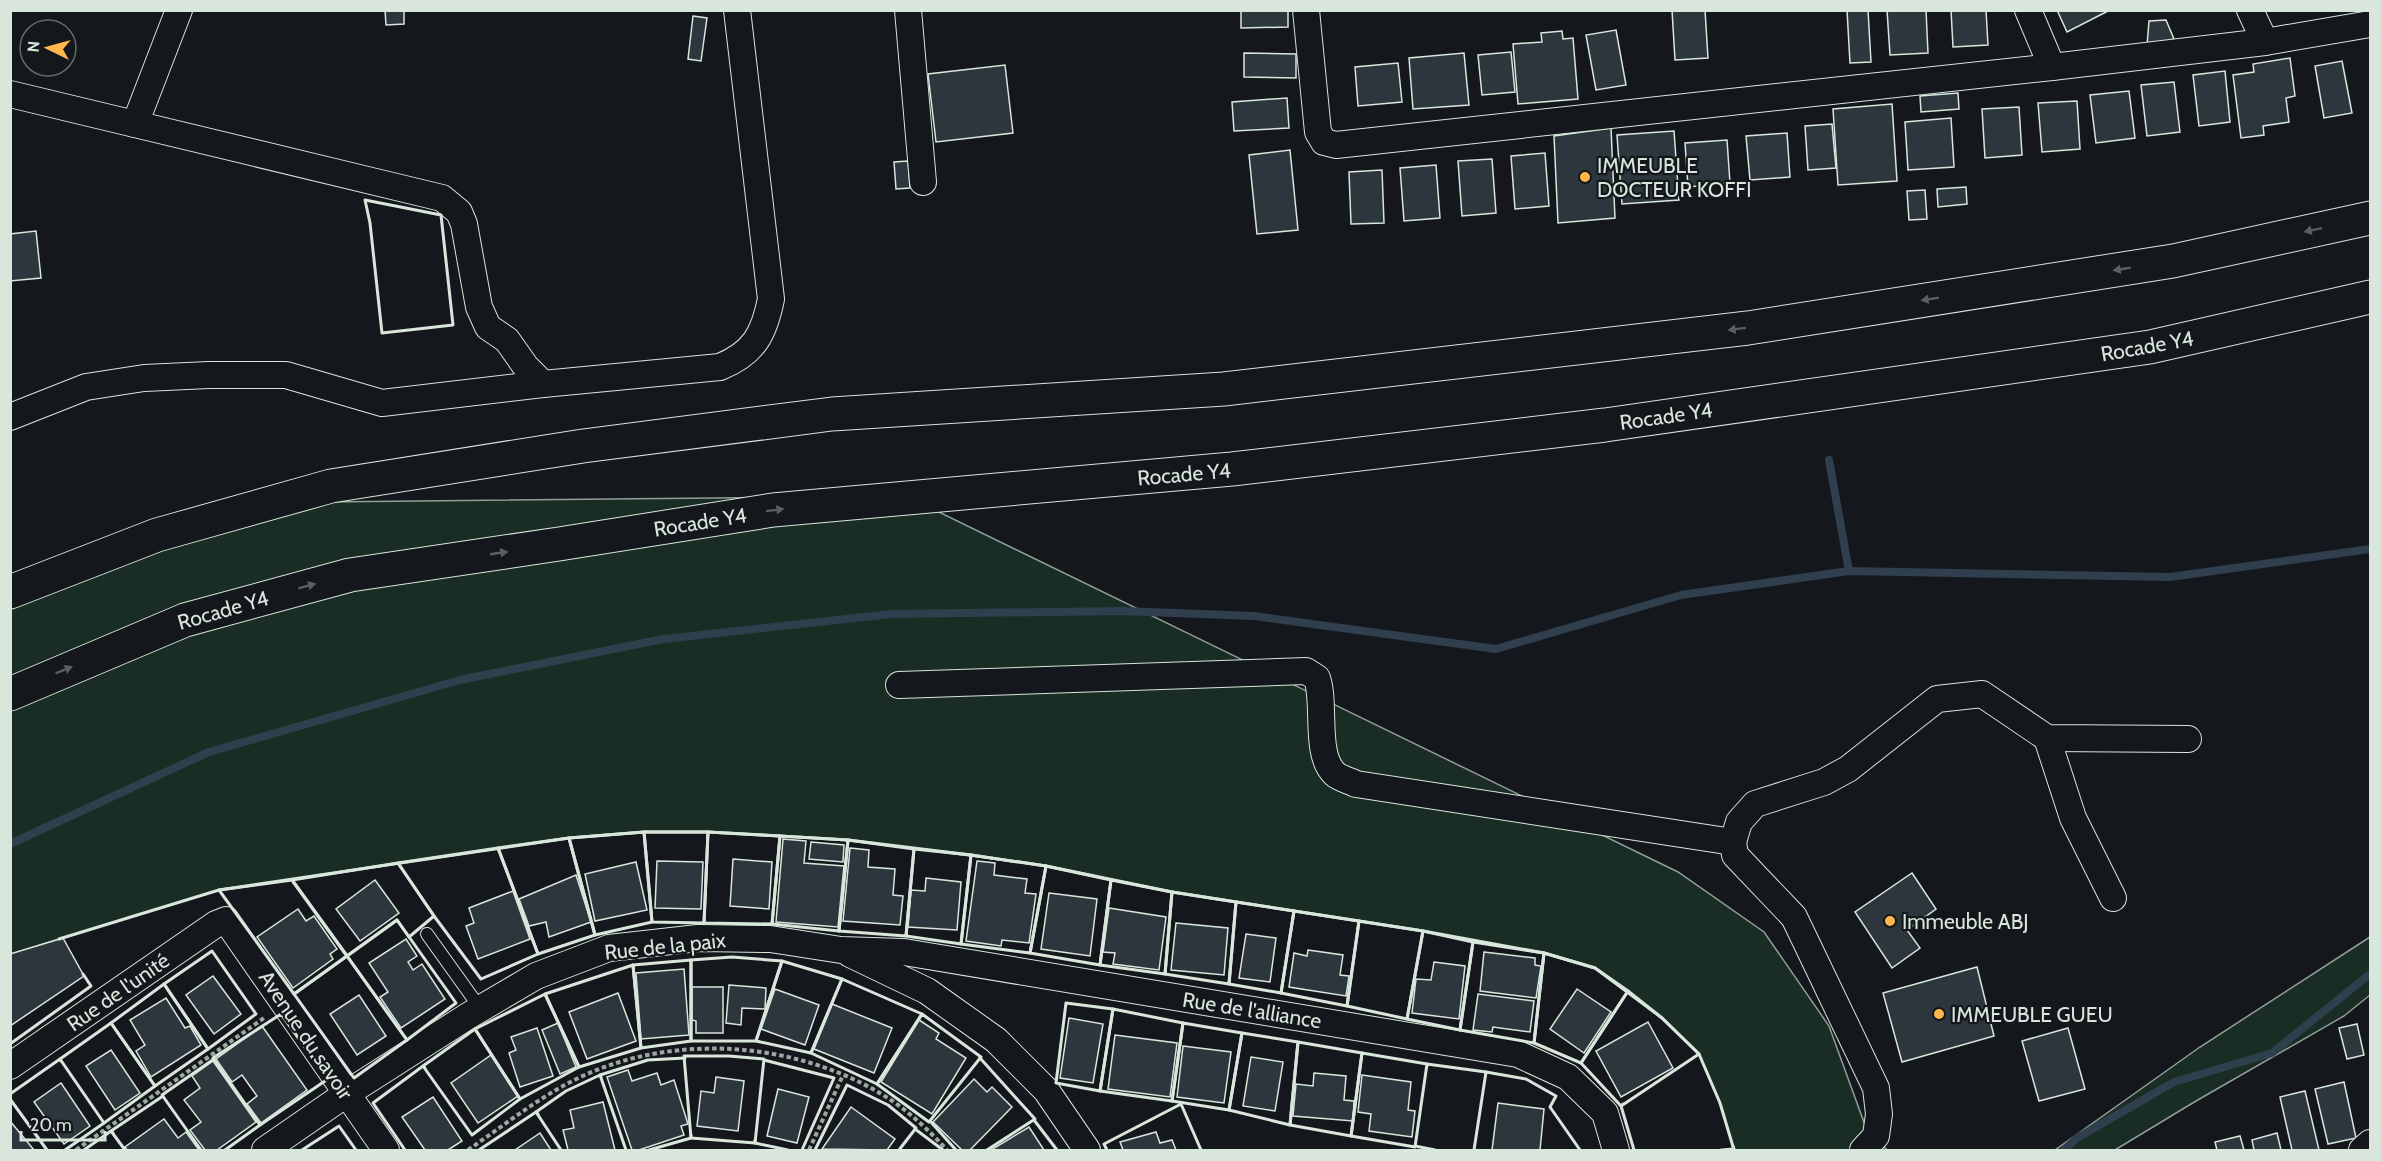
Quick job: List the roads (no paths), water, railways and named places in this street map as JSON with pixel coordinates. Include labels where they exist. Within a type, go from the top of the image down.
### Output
[{"type":"highway","points":[[10,592],[157,535],[331,486],[571,447],[832,414],[1224,389],[1748,328],[2173,261],[2370,218]]},
{"type":"highway","name":"Rocade Y4","points":[[10,694],[185,620],[350,575],[773,510],[1232,469],[1605,425],[2150,347],[2370,297]]},
{"type":"street","points":[[135,124],[179,10]]},
{"type":"street","points":[[10,417],[86,387],[144,378],[286,375],[382,403],[543,384],[720,368],[737,360],[750,350],[766,325],[771,299],[737,10]]},
{"type":"street","points":[[908,10],[923,182]]},
{"type":"street","points":[[1306,10],[1318,132],[1324,142],[1336,145],[2052,67],[2265,42],[2370,24]]},
{"type":"street","points":[[2028,10],[2052,67]]},
{"type":"street","points":[[2250,10],[2265,42]]},
{"type":"street","points":[[10,94],[442,198],[459,212],[464,224],[480,307],[488,327],[507,340],[526,367],[543,384]]},
{"type":"street","points":[[899,685],[1306,671],[1317,678],[1321,691],[1324,755],[1335,774],[1356,784],[1732,842]]},
{"type":"street","points":[[1863,1150],[1876,1136],[1879,1114],[1876,1088],[1794,917],[1735,855],[1732,842],[1739,822],[1755,804],[1824,782],[1848,769],[1937,699],[1982,694],[2048,738],[2188,739]]},
{"type":"street","points":[[2048,738],[2073,818],[2113,898]]},
{"type":"street","name":"Avenue du savoir","points":[[226,920],[386,1150]]},
{"type":"street","name":"Rue de l'unité","points":[[10,1066],[216,924],[226,920]]},
{"type":"street","name":"Rue de la paix","points":[[265,1150],[346,1094],[480,1008],[537,976],[609,948],[698,938],[770,939],[841,950]]},
{"type":"street","points":[[841,950],[927,991],[996,1040],[1046,1090],[1087,1150]]},
{"type":"street","name":"Rue de l'alliance","points":[[841,950],[904,952],[1518,1053],[1568,1077],[1605,1113],[1616,1150]]},
{"type":"street","points":[[2362,1150],[2370,1143]]},
{"type":"lane","points":[[427,934],[480,1008]]},
{"type":"waterway","points":[[1829,460],[1849,571]]},
{"type":"waterway","points":[[10,844],[209,752],[460,680],[663,639],[892,614],[1122,611],[1254,616],[1496,649],[1681,595],[1849,571],[2170,577],[2370,549]]},
{"type":"waterway","points":[[2064,1150],[2077,1138],[2174,1082],[2272,1053],[2370,974]]},
{"type":"place","name":"IMMEUBLE DOCTEUR KOFFI","points":[[1585,177]]},
{"type":"place","name":"Immeuble ABJ","points":[[1890,921]]},
{"type":"place","name":"IMMEUBLE GUEU","points":[[1939,1014]]}]
